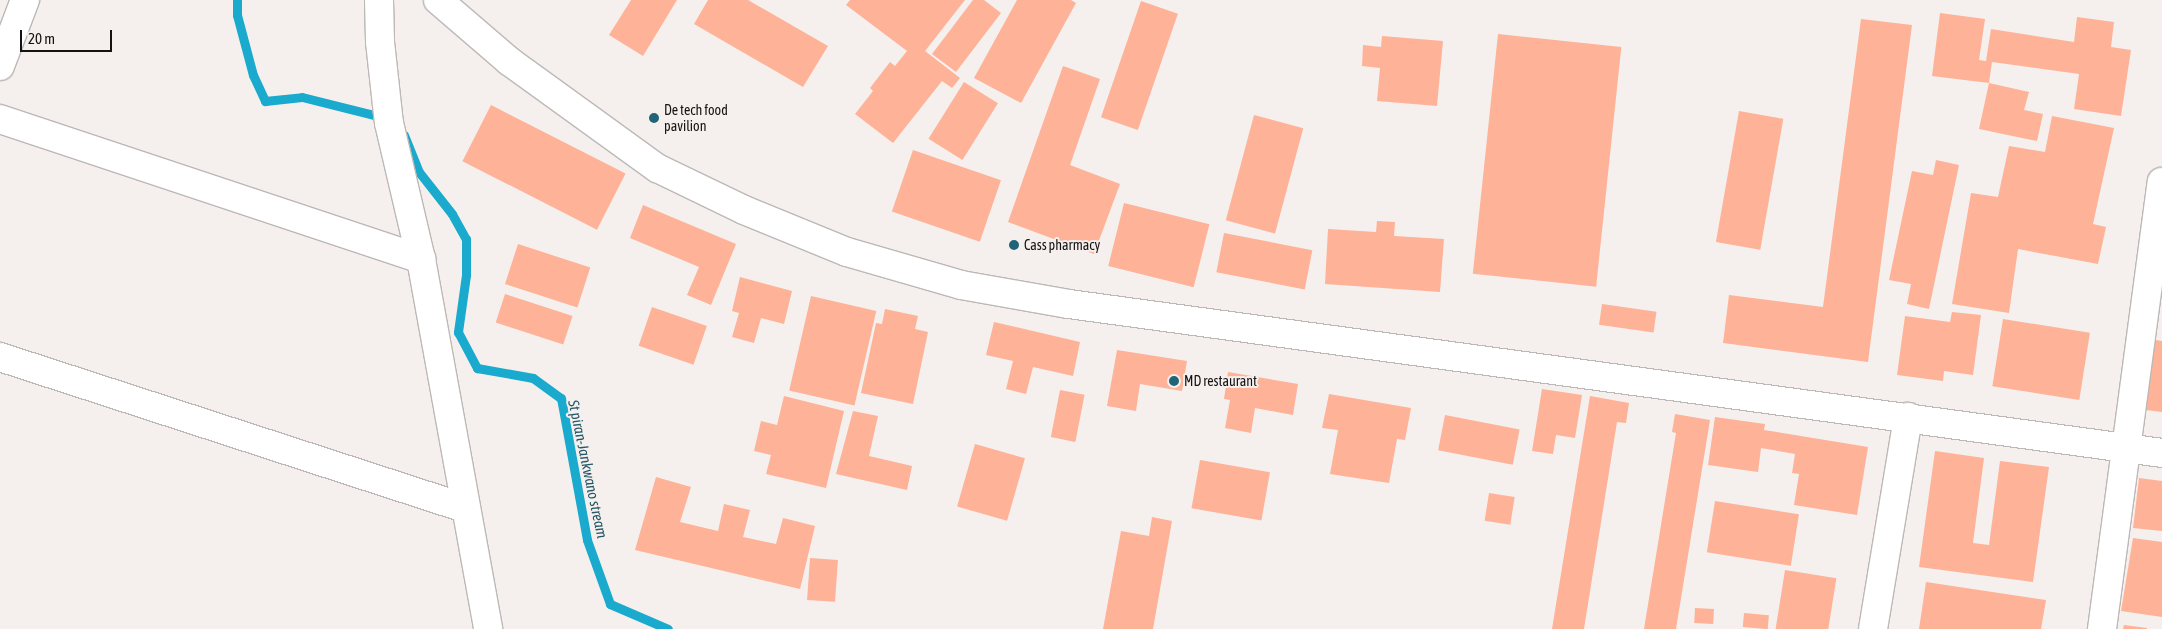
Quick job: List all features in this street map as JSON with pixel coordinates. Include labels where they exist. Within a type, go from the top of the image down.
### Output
[{"type":"street","points":[[0,66],[25,0]]},
{"type":"street","points":[[379,0],[378,24],[389,124],[421,259],[488,629]]},
{"type":"street","points":[[438,0],[509,62],[657,168],[744,210],[847,252],[961,285],[1069,304],[2162,453]]},
{"type":"street","points":[[0,119],[421,259]]},
{"type":"street","points":[[2102,629],[2162,182]]},
{"type":"street","points":[[0,356],[465,508]]},
{"type":"street","points":[[1874,629],[1908,417]]},
{"type":"building","points":[[631,0],[677,0],[643,56],[609,35]]},
{"type":"building","points":[[708,0],[748,0],[828,46],[803,87],[694,24]]},
{"type":"building","points":[[850,0],[965,0],[925,51],[960,78],[952,88],[942,81],[893,143],[855,114],[873,91],[870,88],[890,62],[895,66],[907,51],[846,5]]},
{"type":"building","points":[[973,0],[984,0],[1001,13],[956,72],[932,54]]},
{"type":"building","points":[[1017,0],[1071,0],[1076,3],[1021,103],[974,78]]},
{"type":"building","points":[[1141,1],[1178,14],[1138,130],[1101,117]]},
{"type":"building","points":[[1940,13],[1985,19],[1979,60],[1986,61],[1991,29],[2074,42],[2077,17],[2114,22],[2111,47],[2131,50],[2121,116],[2074,109],[2079,74],[1992,62],[1989,83],[1932,76]]},
{"type":"building","points":[[1861,19],[1912,25],[1868,362],[1723,343],[1729,295],[1823,307]]},
{"type":"building","points":[[1498,34],[1621,47],[1596,287],[1473,274]]},
{"type":"building","points":[[1382,36],[1443,41],[1437,106],[1377,101],[1380,68],[1362,66],[1363,45],[1381,47]]},
{"type":"building","points":[[1063,66],[1100,79],[1070,165],[1120,184],[1094,254],[1008,222]]},
{"type":"building","points":[[964,82],[998,103],[962,160],[928,139]]},
{"type":"building","points":[[1989,83],[2029,92],[2024,110],[2043,114],[2037,141],[1979,129]]},
{"type":"building","points":[[491,105],[626,174],[597,230],[462,161]]},
{"type":"building","points":[[1739,111],[1783,119],[1760,250],[1716,242]]},
{"type":"building","points":[[1254,115],[1303,128],[1275,233],[1226,220]]},
{"type":"building","points":[[2052,116],[2114,128],[2093,224],[2106,227],[2098,264],[2018,249],[2009,313],[1952,304],[1971,193],[1998,197],[2009,146],[2045,152]]},
{"type":"building","points":[[913,150],[1001,180],[980,242],[892,211]]},
{"type":"building","points":[[1936,160],[1959,165],[1929,309],[1907,304],[1911,284],[1889,280],[1912,171],[1933,175]]},
{"type":"building","points":[[1124,203],[1209,224],[1194,287],[1108,266]]},
{"type":"building","points":[[643,205],[736,244],[711,305],[687,295],[699,267],[630,238]]},
{"type":"building","points":[[1377,221],[1395,222],[1394,236],[1444,239],[1440,292],[1325,284],[1328,229],[1376,232]]},
{"type":"building","points":[[1224,233],[1312,250],[1305,289],[1216,272]]},
{"type":"building","points":[[518,244],[590,267],[577,307],[505,284]]},
{"type":"building","points":[[740,277],[792,291],[784,324],[761,318],[754,343],[732,337],[739,313],[732,311]]},
{"type":"building","points":[[505,294],[573,316],[563,344],[496,323]]},
{"type":"building","points":[[811,296],[876,311],[854,406],[789,391]]},
{"type":"building","points":[[1602,304],[1656,312],[1654,332],[1599,325]]},
{"type":"building","points":[[652,307],[707,326],[693,365],[639,346]]},
{"type":"building","points":[[885,309],[918,316],[915,329],[928,332],[913,404],[861,393],[876,323],[882,324]]},
{"type":"building","points":[[1952,312],[1981,315],[1973,375],[1944,371],[1943,381],[1897,375],[1905,316],[1950,322]]},
{"type":"building","points":[[2003,319],[2090,333],[2079,400],[1992,386]]},
{"type":"building","points":[[994,322],[1080,342],[1073,376],[1033,367],[1026,394],[1006,389],[1013,361],[986,355]]},
{"type":"building","points":[[2149,339],[2162,341],[2162,412],[2138,409]]},
{"type":"building","points":[[1117,350],[1187,361],[1182,391],[1140,384],[1136,411],[1107,406]]},
{"type":"building","points":[[1228,372],[1298,384],[1293,415],[1255,408],[1251,433],[1225,428],[1230,400],[1224,399]]},
{"type":"building","points":[[1542,389],[1582,395],[1575,438],[1556,435],[1553,454],[1532,451]]},
{"type":"building","points":[[1060,390],[1085,395],[1075,442],[1051,437]]},
{"type":"building","points":[[1329,394],[1411,408],[1405,440],[1397,439],[1389,483],[1330,474],[1338,430],[1322,428]]},
{"type":"building","points":[[784,396],[844,411],[826,488],[766,474],[771,455],[754,451],[761,421],[777,425]]},
{"type":"building","points":[[1590,396],[1629,403],[1626,423],[1617,422],[1584,629],[1552,629]]},
{"type":"building","points":[[853,411],[878,416],[869,456],[912,466],[907,490],[836,474]]},
{"type":"building","points":[[1675,414],[1710,420],[1676,629],[1644,629],[1676,433],[1672,432]]},
{"type":"building","points":[[1445,415],[1520,430],[1513,465],[1438,450]]},
{"type":"building","points":[[1715,417],[1765,424],[1764,430],[1868,447],[1857,515],[1794,505],[1799,474],[1792,473],[1795,454],[1761,448],[1758,472],[1708,465]]},
{"type":"building","points":[[975,444],[1025,458],[1007,521],[957,506]]},
{"type":"building","points":[[1935,451],[1984,458],[1973,543],[1989,545],[2000,461],[2049,467],[2033,582],[1919,567]]},
{"type":"building","points":[[1200,460],[1270,472],[1261,521],[1191,508]]},
{"type":"building","points":[[656,477],[691,487],[680,522],[718,531],[724,504],[750,510],[743,537],[776,544],[783,518],[815,526],[800,589],[635,550]]},
{"type":"building","points":[[2139,478],[2162,481],[2162,531],[2133,528]]},
{"type":"building","points":[[1489,493],[1515,497],[1510,525],[1485,521]]},
{"type":"building","points":[[1715,501],[1799,514],[1791,566],[1707,552]]},
{"type":"building","points":[[1152,517],[1172,521],[1153,629],[1103,629],[1121,531],[1149,536]]},
{"type":"building","points":[[2133,538],[2162,542],[2162,617],[2121,611]]},
{"type":"building","points":[[810,558],[838,560],[835,602],[807,600]]},
{"type":"building","points":[[1785,570],[1836,578],[1828,629],[1776,629]]},
{"type":"building","points":[[1926,582],[2046,600],[2041,629],[1919,629]]},
{"type":"building","points":[[1695,608],[1714,609],[1713,624],[1694,623]]},
{"type":"building","points":[[1744,613],[1769,615],[1768,629],[1743,627]]},
{"type":"building","points":[[2124,625],[2147,628],[2147,629],[2123,629]]},
{"type":"waterway","name":"St piran-Jankwano stream","points":[[237,0],[237,15],[253,75],[265,101],[302,97],[386,118]]},
{"type":"waterway","name":"St piran-Jankwano stream","points":[[404,135],[419,172],[452,214],[466,239],[466,275],[458,332],[477,368],[533,378],[561,398],[587,540],[610,604],[668,629]]},
{"type":"place","name":"De tech food pavilion","points":[[654,118]]},
{"type":"place","name":"Cass pharmacy","points":[[1014,245]]},
{"type":"place","name":"MD restaurant","points":[[1174,381]]}]
